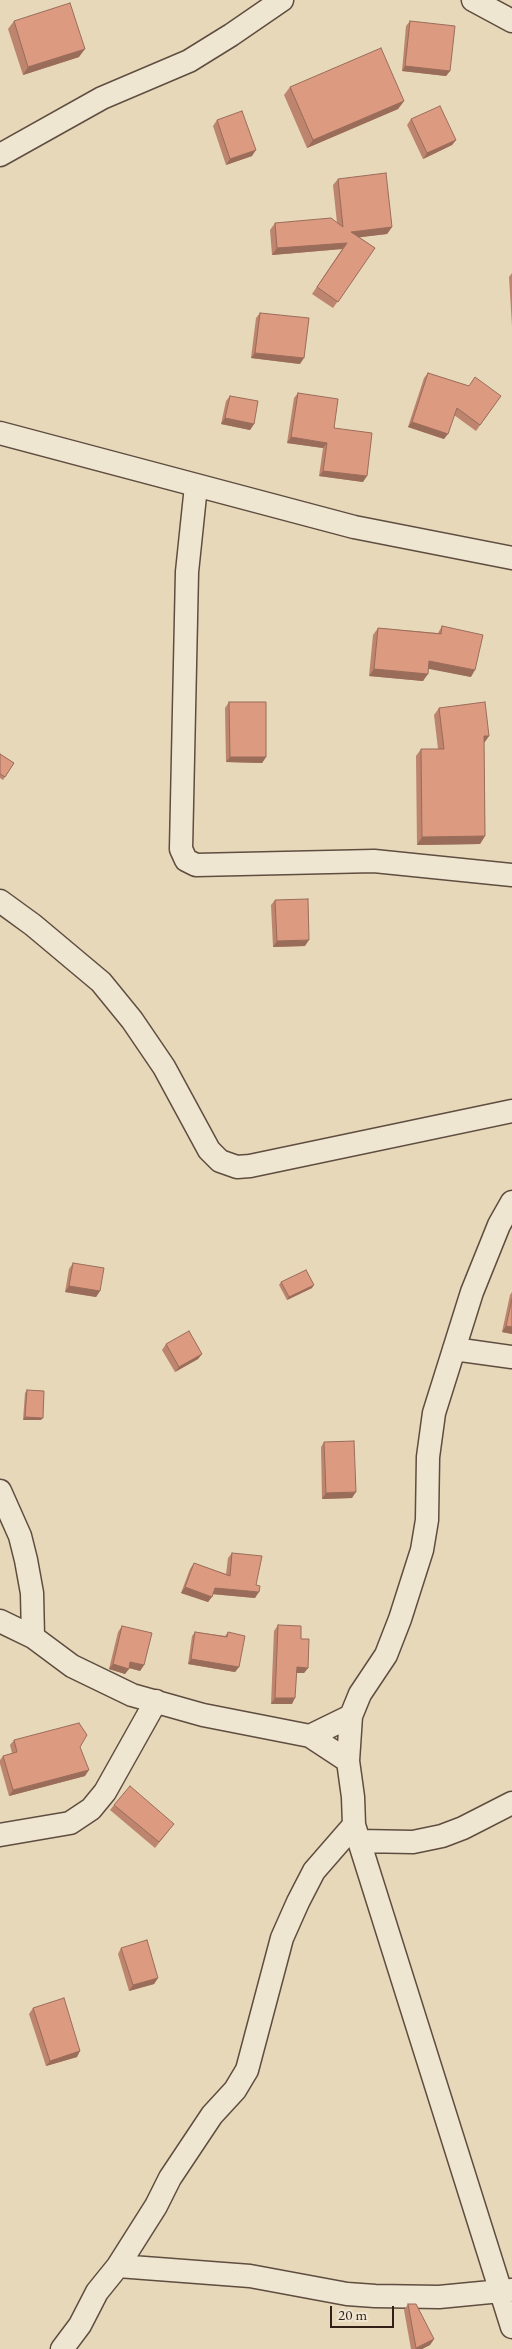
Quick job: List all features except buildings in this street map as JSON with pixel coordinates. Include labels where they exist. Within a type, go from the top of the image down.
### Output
[{"type":"street","points":[[0,155],[102,98],[189,61],[282,0]]},
{"type":"street","points":[[473,0],[512,21]]},
{"type":"street","points":[[2,435],[354,527],[512,558]]},
{"type":"street","points":[[196,486],[187,572],[181,849],[186,860],[196,865],[374,861],[512,875]]},
{"type":"street","points":[[0,901],[33,925],[100,982],[132,1020],[164,1067],[209,1150],[220,1161],[236,1167],[250,1166],[512,1111]]},
{"type":"street","points":[[512,1202],[499,1225],[475,1284],[434,1412],[428,1457],[428,1520],[422,1550],[400,1619],[386,1655],[360,1694],[351,1716],[348,1761],[354,1797],[356,1833],[507,2291],[512,2328]]},
{"type":"street","points":[[454,1349],[512,1357]]},
{"type":"street","points":[[0,1491],[20,1536],[26,1560],[32,1593],[32,1637]]},
{"type":"street","points":[[0,1621],[32,1637],[80,1670],[132,1695],[203,1715],[310,1736],[348,1761]]},
{"type":"street","points":[[0,1835],[70,1823],[91,1809],[105,1792],[156,1701]]},
{"type":"street","points":[[310,1736],[351,1716]]},
{"type":"street","points":[[356,1833],[413,1842],[442,1836],[463,1828],[512,1802]]},
{"type":"street","points":[[62,2349],[80,2325],[97,2292],[118,2266],[156,2206],[170,2178],[212,2115],[235,2090],[247,2070],[282,1938],[298,1902],[314,1871],[356,1833]]},
{"type":"street","points":[[118,2266],[250,2276],[347,2294],[375,2296],[439,2297],[507,2291]]}]
